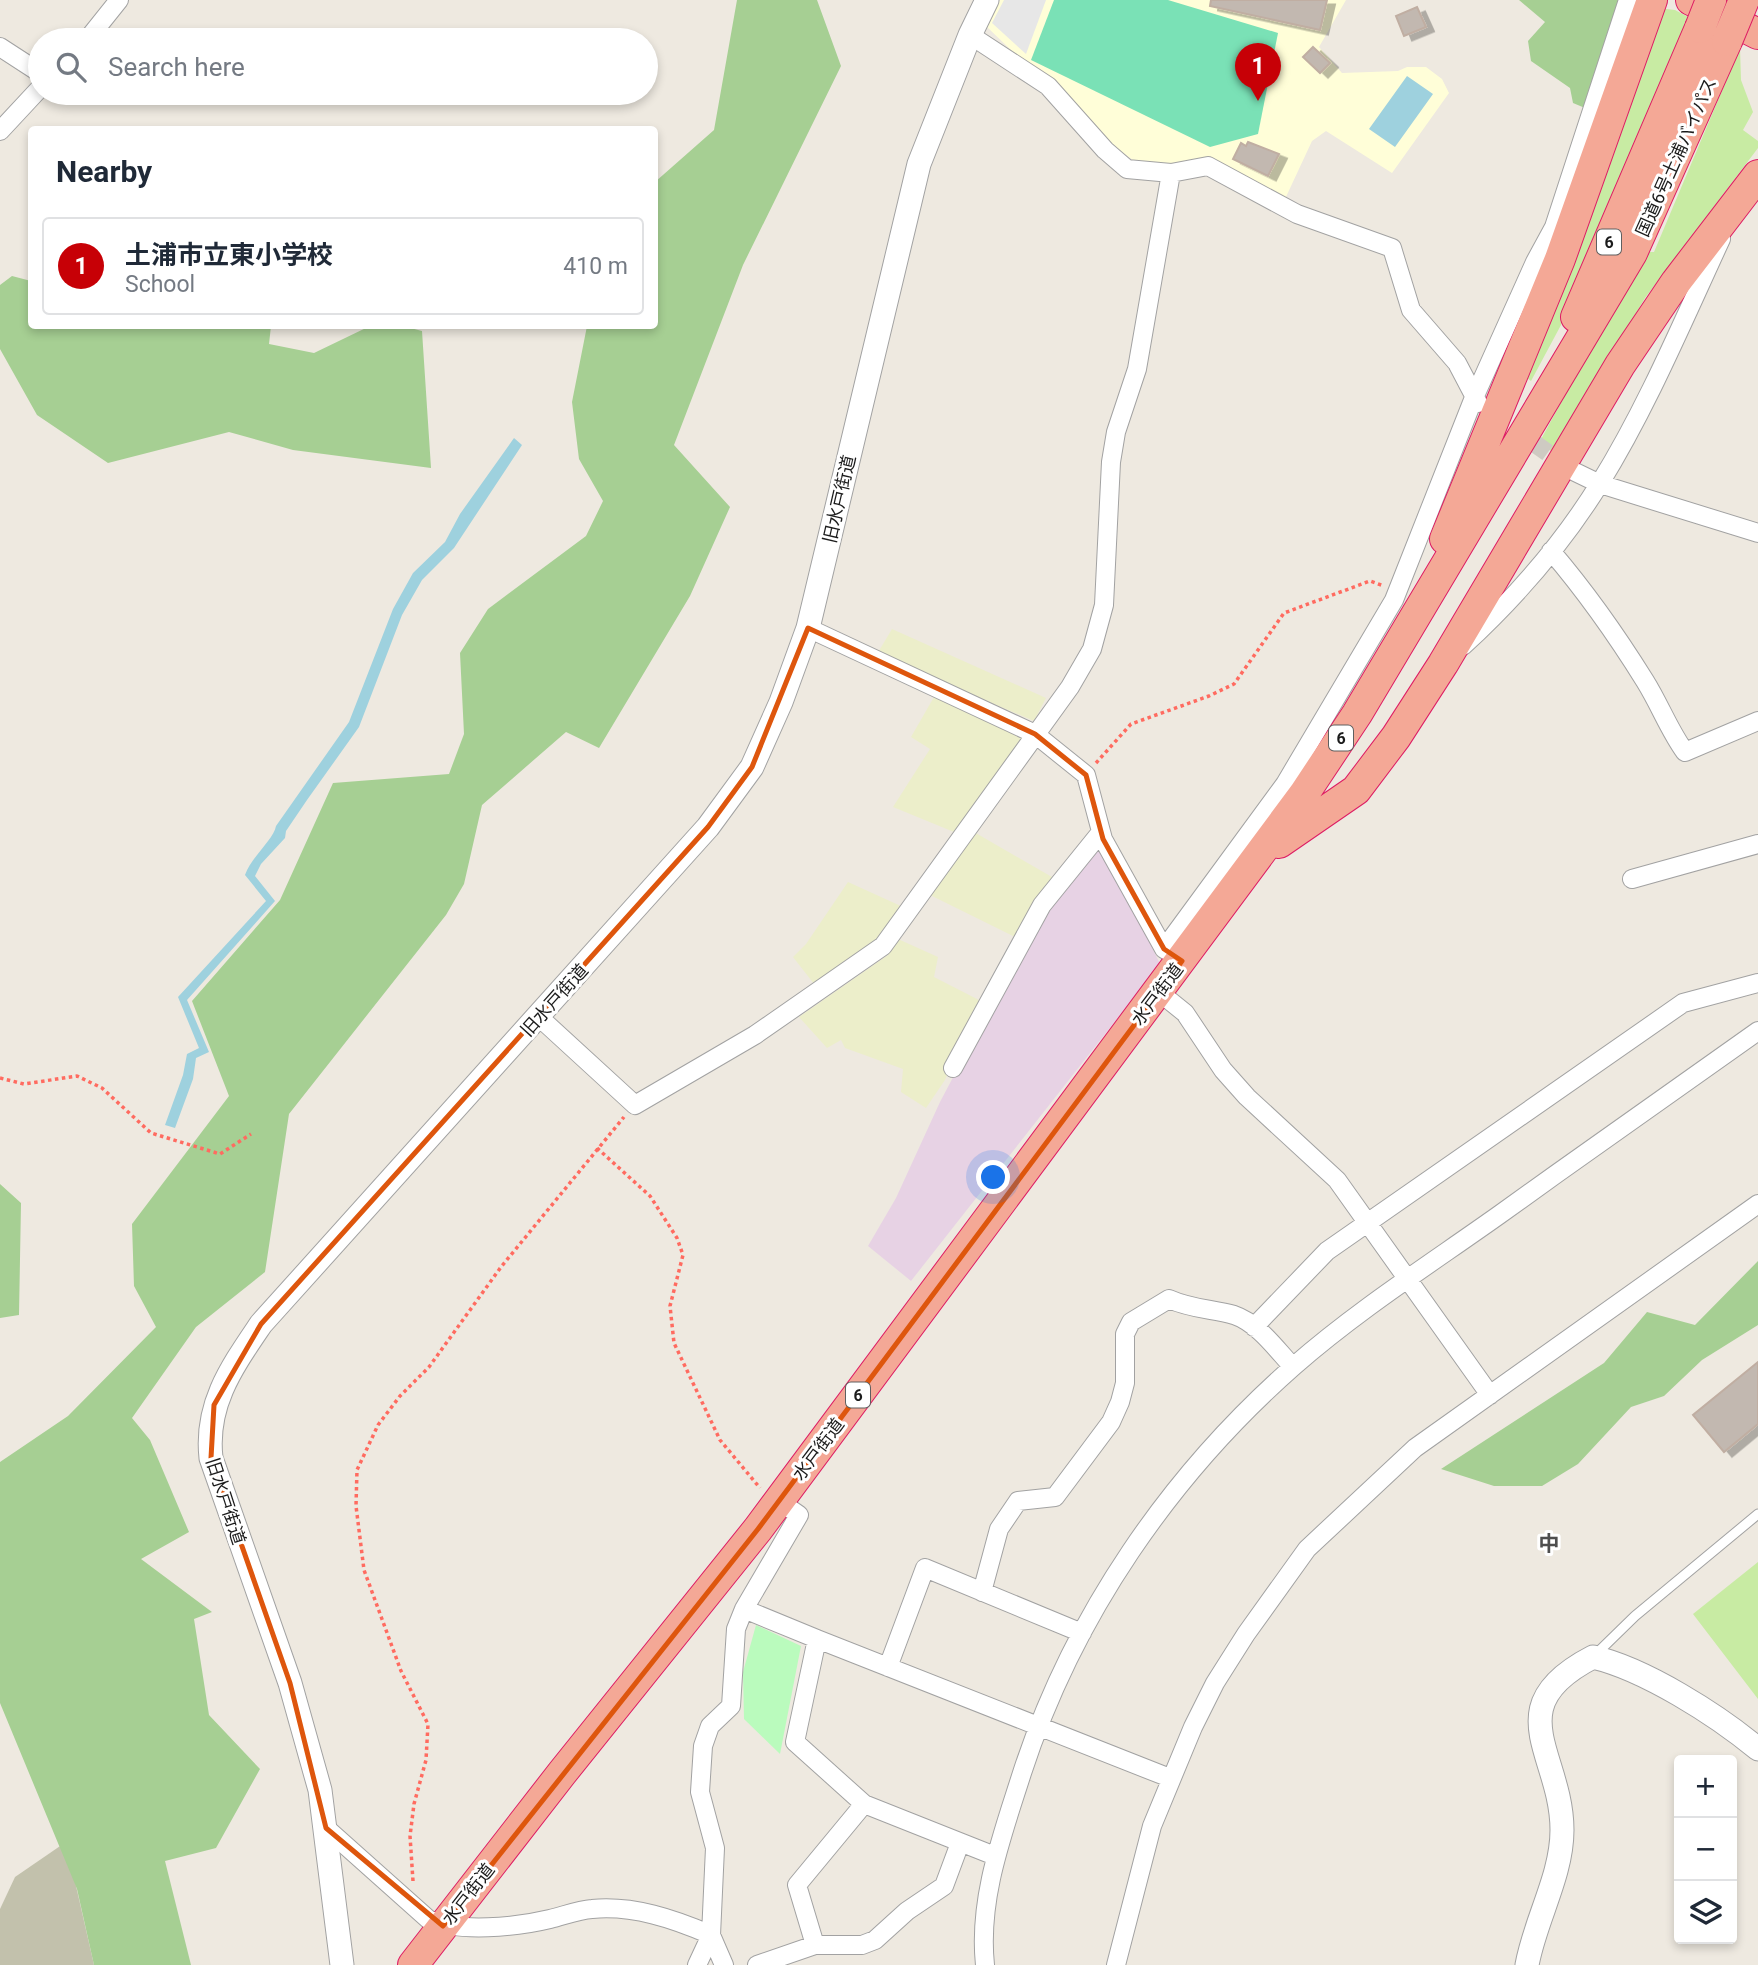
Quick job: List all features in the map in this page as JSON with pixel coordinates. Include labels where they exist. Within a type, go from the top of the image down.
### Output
[{"type":"highway","points":[[1415,618],[1560,259],[1652,0]]},
{"type":"highway","name":"国道6号土浦バイパス","points":[[1514,455],[1634,186],[1696,14],[1711,0]]},
{"type":"highway","name":"国道6号土浦バイパス","points":[[1261,855],[1357,713],[1514,455],[1632,253],[1744,0]]},
{"type":"highway","points":[[1696,14],[1758,34]]},
{"type":"highway","points":[[1261,855],[1356,790],[1396,737],[1443,664],[1620,365],[1676,282],[1749,187]]},
{"type":"highway","name":"水戸街道","points":[[413,1965],[432,1919],[779,1501],[1159,992],[1173,955],[1261,855]]},
{"type":"street","points":[[97,28],[119,0]]},
{"type":"street","name":"旧水戸街道","points":[[342,1965],[320,1790],[290,1684],[211,1458],[209,1439],[214,1405],[233,1366],[261,1324],[708,827],[752,767],[781,702],[808,628],[919,164],[970,35],[987,0]]},
{"type":"street","points":[[808,628],[1035,734],[1086,775],[1101,832],[1173,955],[1285,784],[1397,592],[1473,400],[1535,262],[1555,227],[1628,0]]},
{"type":"street","points":[[970,35],[1048,86],[1105,150],[1127,169],[1171,173],[1208,166],[1297,214],[1392,248],[1402,290],[1412,310],[1457,363],[1473,400],[1489,411]]},
{"type":"street","points":[[0,47],[28,65]]},
{"type":"street","points":[[0,131],[28,102]]},
{"type":"street","points":[[539,1017],[635,1105],[755,1035],[884,946],[1070,687],[1092,649],[1104,605],[1111,462],[1116,432],[1137,369],[1171,173]]},
{"type":"street","points":[[1443,664],[1501,612],[1551,551],[1600,484],[1749,187]]},
{"type":"street","points":[[1572,470],[1600,484],[1758,533]]},
{"type":"street","points":[[1551,551],[1584,590],[1646,683],[1673,736],[1685,752],[1758,721]]},
{"type":"street","points":[[953,1068],[1042,905],[1101,832]]},
{"type":"street","points":[[1632,879],[1758,844]]},
{"type":"street","points":[[1254,1327],[1327,1251],[1684,1003],[1758,983]]},
{"type":"street","points":[[1159,992],[1185,1013],[1223,1070],[1247,1097],[1337,1180],[1490,1395]]},
{"type":"street","points":[[985,1965],[982,1932],[995,1856],[1038,1725],[1082,1633],[1116,1573],[1176,1489],[1248,1410],[1293,1367],[1408,1279],[1758,1031]]},
{"type":"street","points":[[1116,1965],[1139,1868],[1170,1778],[1215,1683],[1271,1597],[1307,1549],[1415,1448],[1758,1204]]},
{"type":"street","points":[[982,1592],[999,1529],[1018,1501],[1055,1497],[1111,1422],[1125,1383],[1125,1334],[1132,1322],[1169,1299],[1189,1308],[1236,1316],[1254,1327],[1293,1367]]},
{"type":"street","points":[[697,1965],[711,1934],[715,1848],[701,1792],[703,1746],[710,1726],[731,1706],[733,1646],[744,1609],[799,1515],[779,1501]]},
{"type":"street","points":[[888,1667],[925,1568],[1082,1633]]},
{"type":"street","points":[[744,1609],[1170,1778]]},
{"type":"street","points":[[817,1639],[795,1742],[864,1804],[995,1856]]},
{"type":"street","points":[[1527,1965],[1531,1939],[1558,1860],[1562,1830],[1558,1799],[1543,1751],[1539,1726],[1544,1698],[1568,1670],[1593,1657],[1619,1663],[1723,1719],[1758,1749]]},
{"type":"street","points":[[815,1945],[797,1885],[864,1804]]},
{"type":"street","points":[[326,1828],[432,1919],[530,1923],[590,1909],[630,1909],[679,1921],[711,1934],[724,1965]]},
{"type":"street","points":[[757,1965],[815,1945],[862,1945],[874,1940],[906,1911],[944,1886],[960,1843]]},
{"type":"lane","points":[[1593,1657],[1635,1616],[1758,1514]]},
{"type":"path","points":[[1086,775],[1131,724],[1234,684],[1284,613],[1370,581],[1397,592]]},
{"type":"path","points":[[0,1078],[24,1084],[77,1076],[102,1088],[151,1133],[220,1154],[251,1134]]},
{"type":"path","points":[[432,1919],[414,1888],[410,1836],[414,1804],[426,1760],[428,1724],[401,1671],[365,1570],[356,1506],[357,1470],[378,1425],[400,1396],[429,1367],[501,1267],[635,1105]]},
{"type":"path","points":[[597,1149],[650,1196],[677,1238],[683,1255],[670,1306],[674,1343],[720,1440],[765,1493],[779,1501]]},
{"type":"highlighted area","points":[[808,628],[1035,734],[1086,775],[1103,839],[1164,949],[1182,961],[758,1529],[443,1926],[326,1828],[290,1683],[211,1458],[214,1405],[261,1324],[708,827],[752,767]]},
{"type":"shaded area","points":[[1000,0],[1346,0],[1319,47],[1342,73],[1426,67],[1442,79],[1449,93],[1392,173],[1326,131],[1312,141],[1285,199],[1226,165],[1206,160],[1167,165],[1133,160],[1105,140],[987,27]]},
{"type":"shaded area","points":[[1004,0],[1046,0],[1026,54],[992,23]]},
{"type":"shaded area","points":[[892,629],[1046,698],[1034,721],[877,654]]},
{"type":"shaded area","points":[[934,697],[1026,733],[954,832],[893,807],[930,749],[911,737]]},
{"type":"shaded area","points":[[974,832],[1052,877],[1015,937],[930,895]]},
{"type":"shaded area","points":[[1102,841],[1160,964],[911,1281],[868,1246],[896,1198],[940,1102],[1045,903]]},
{"type":"shaded area","points":[[848,882],[903,907],[882,940],[818,989],[793,957],[806,944]]},
{"type":"shaded area","points":[[898,939],[938,957],[934,977],[979,1000],[945,1080],[926,1108],[901,1092],[903,1069],[845,1048],[841,1040],[827,1048],[799,1017],[888,955]]},
{"type":"shaded area","points":[[66,1842],[94,1965],[0,1965],[0,1909],[15,1877]]},
{"type":"green space","points":[[737,0],[817,0],[841,66],[743,265],[674,445],[730,507],[690,596],[599,748],[566,732],[482,805],[464,884],[446,915],[289,1114],[265,1272],[196,1327],[132,1418],[150,1440],[189,1532],[141,1559],[212,1612],[194,1619],[209,1715],[260,1769],[216,1848],[165,1861],[191,1965],[94,1965],[77,1889],[0,1703],[0,1462],[68,1416],[156,1327],[134,1286],[132,1224],[229,1096],[192,1001],[280,900],[333,783],[449,774],[464,734],[460,653],[488,609],[586,536],[603,501],[579,459],[572,402],[586,329],[658,329],[658,179],[714,130]]},
{"type":"green space","points":[[1054,0],[1168,0],[1278,33],[1258,134],[1210,147],[1031,60]]},
{"type":"green space","points":[[1519,0],[1620,0],[1585,108],[1573,103],[1570,88],[1531,61],[1528,41],[1545,22]]},
{"type":"green space","points":[[1658,8],[1675,10],[1690,18],[1687,31],[1561,325],[1531,381],[1523,375]]},
{"type":"green space","points":[[1740,48],[1741,80],[1753,112],[1743,130],[1758,141],[1758,148],[1645,298],[1554,453],[1539,443],[1643,252],[1654,252]]},
{"type":"green space","points":[[12,276],[28,280],[28,329],[271,329],[269,344],[314,353],[364,329],[422,331],[431,468],[293,450],[229,432],[108,463],[37,415],[0,349],[0,285]]},
{"type":"green space","points":[[0,1184],[21,1203],[19,1315],[0,1318]]},
{"type":"green space","points":[[1758,1261],[1758,1325],[1702,1360],[1664,1396],[1631,1407],[1578,1464],[1542,1486],[1494,1486],[1441,1469],[1604,1363],[1647,1312],[1695,1325]]},
{"type":"green space","points":[[1758,1562],[1758,1699],[1693,1614]]},
{"type":"green space","points":[[756,1625],[801,1646],[780,1754],[744,1719],[743,1672]]},
{"type":"water","points":[[1407,76],[1433,94],[1395,147],[1369,129]]},
{"type":"water","points":[[514,438],[522,445],[454,548],[422,580],[402,615],[359,727],[286,831],[285,838],[261,864],[255,876],[275,901],[187,1000],[209,1052],[196,1058],[193,1079],[175,1128],[165,1125],[183,1075],[187,1054],[199,1048],[178,997],[266,901],[245,875],[248,868],[349,722],[393,609],[413,573],[445,542],[460,514]]},
{"type":"building","points":[[1211,0],[1327,0],[1320,30],[1210,6]]},
{"type":"building","points":[[1417,7],[1426,27],[1404,36],[1396,16]]},
{"type":"building","points":[[1313,47],[1330,63],[1320,73],[1303,57]]},
{"type":"building","points":[[1248,142],[1279,154],[1268,176],[1233,159],[1241,143],[1246,146]]},
{"type":"building","points":[[1758,1362],[1758,1424],[1724,1452],[1693,1415]]},
{"type":"tunnel","points":[[1489,411],[1569,468]]},
{"type":"place","name":"土浦市立東小学校","points":[[1258,101]]},
{"type":"district","name":"中","points":[[1549,1544]]}]
